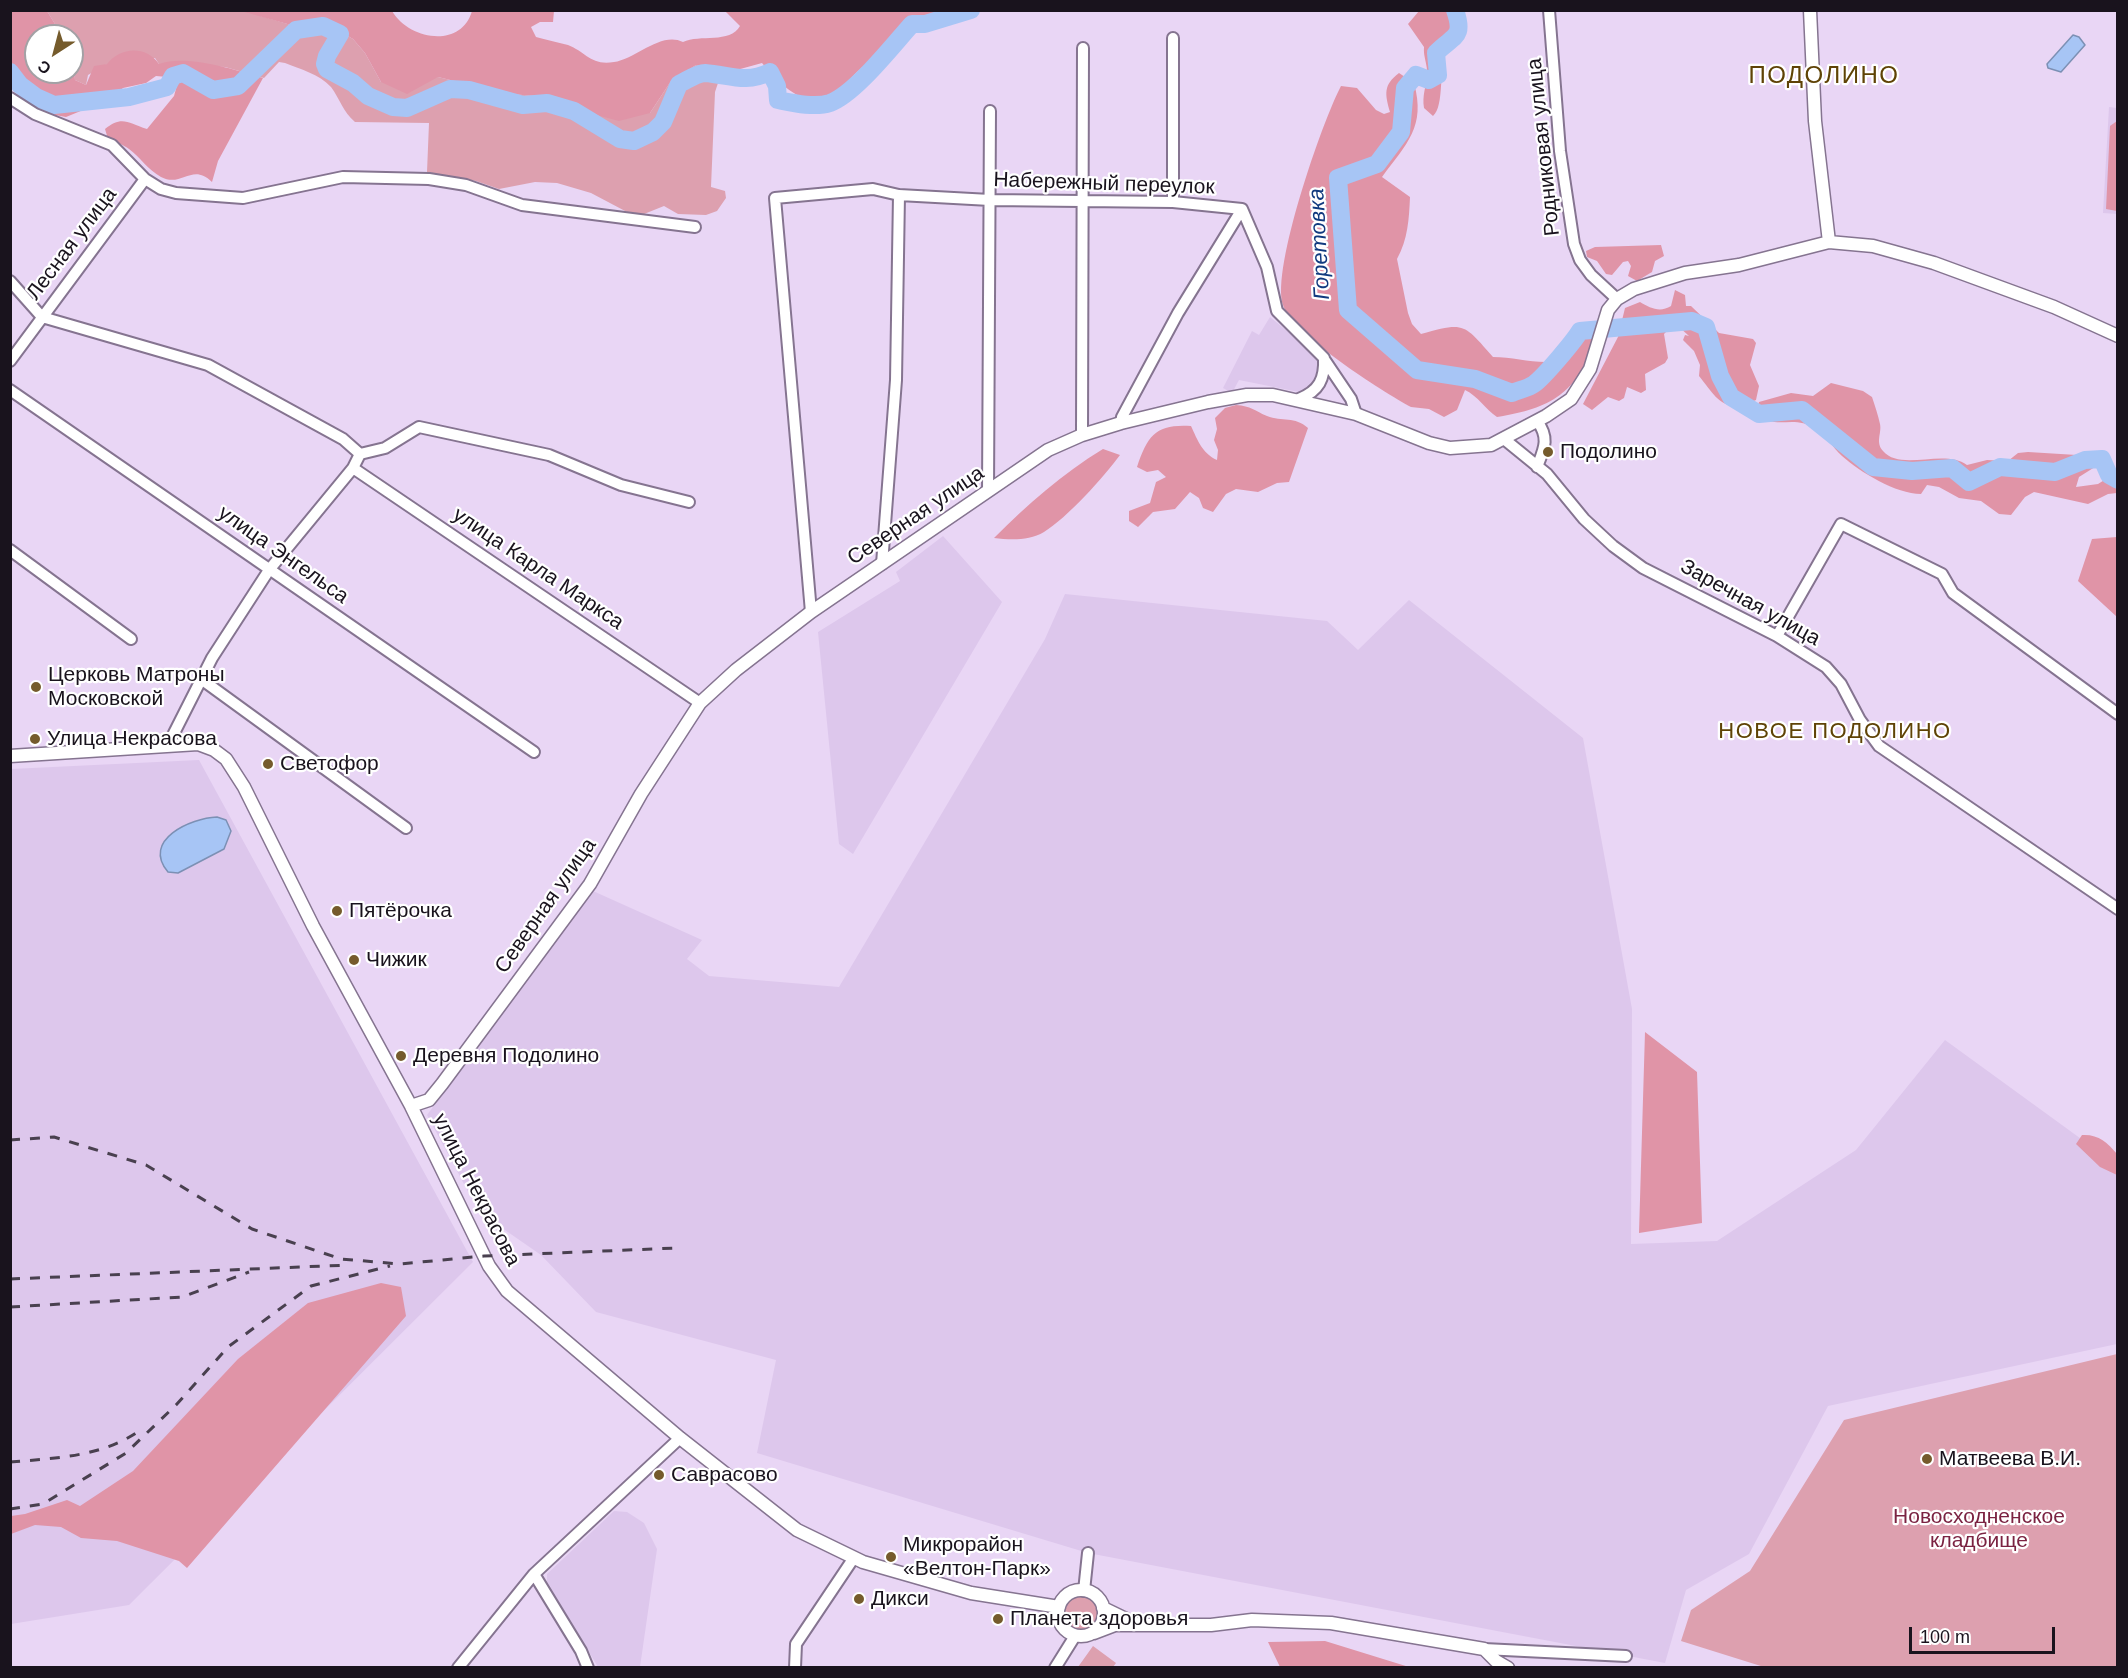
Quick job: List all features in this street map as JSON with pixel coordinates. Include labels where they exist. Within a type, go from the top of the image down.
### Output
[{"type":"street","name":"Родниковая улица","points":[[1549,10],[1560,151],[1570,227],[1580,260],[1591,275],[1617,299]]},
{"type":"street","points":[[1810,10],[1815,121],[1829,242]]},
{"type":"street","points":[[1173,38],[1173,202]]},
{"type":"street","points":[[1082,435],[1083,48]]},
{"type":"street","points":[[10,98],[35,114],[112,145],[145,179],[161,189],[176,193],[243,198],[343,177],[429,178],[466,185],[522,206],[695,227]]},
{"type":"street","points":[[988,491],[990,111]]},
{"type":"street","name":"Лесная улица","points":[[10,361],[145,179]]},
{"type":"street","name":"Набережный переулок","points":[[811,612],[775,198],[873,189],[899,195],[990,200],[1173,202],[1242,209],[1267,267],[1277,311],[1324,358],[1351,399],[1356,414]]},
{"type":"street","points":[[882,564],[896,380],[899,195]]},
{"type":"street","points":[[1121,423],[1122,417],[1178,313],[1242,209]]},
{"type":"street","points":[[1617,299],[1634,289],[1660,279],[1739,265],[1829,242],[1873,246],[1925,260],[2054,308],[2118,336]]},
{"type":"street","points":[[10,281],[42,317],[208,365],[343,438],[360,454]]},
{"type":"street","name":"Северная улица","points":[[411,1106],[429,1100],[442,1084],[590,884],[640,794],[700,703],[736,670],[811,612],[1048,450],[1082,435],[1121,423],[1247,395],[1273,395],[1299,399],[1356,414],[1429,444],[1450,448],[1491,445],[1537,422],[1564,405],[1580,389],[1593,362],[1604,320],[1617,299]]},
{"type":"street","points":[[1299,399],[1312,394],[1318,387],[1324,375],[1324,358]]},
{"type":"street","name":"улица Энгельса","points":[[10,390],[534,752]]},
{"type":"street","points":[[1537,422],[1545,435],[1546,444],[1537,467]]},
{"type":"street","points":[[168,745],[201,679],[269,570],[353,468],[360,454],[385,448],[419,427],[549,455],[621,485],[689,502]]},
{"type":"street","name":"Заречная улица","points":[[1504,439],[1547,474],[1584,519],[1613,546],[1643,568],[1777,636],[1826,667],[1841,684],[1860,720],[1879,746],[2118,909]]},
{"type":"street","name":"улица Карла Маркса","points":[[353,468],[700,703]]},
{"type":"street","points":[[1777,636],[1841,524],[1942,573],[1953,593],[2118,714]]},
{"type":"street","points":[[10,550],[131,639]]},
{"type":"street","points":[[201,679],[406,828]]},
{"type":"street","name":"улица Некрасова","points":[[10,756],[198,744],[214,750],[226,759],[244,786],[313,926],[411,1106],[489,1266],[507,1291],[680,1438],[797,1530],[853,1559],[971,1593],[1059,1607]]},
{"type":"street","points":[[458,1668],[534,1574],[680,1438]]},
{"type":"street","points":[[1084,1591],[1088,1553]]},
{"type":"street","points":[[795,1668],[794,1651],[801,1634],[853,1559]]},
{"type":"street","points":[[534,1574],[581,1651],[588,1668]]},
{"type":"street","points":[[1094,1633],[1100,1626],[1103,1608],[1100,1600],[1084,1591],[1068,1594],[1059,1607],[1059,1619],[1065,1630],[1075,1636],[1094,1633],[1115,1625],[1211,1625],[1252,1620],[1331,1623],[1484,1649],[1626,1656]]},
{"type":"street","points":[[1103,1608],[1137,1625]]},
{"type":"street","points":[[1055,1668],[1075,1636]]},
{"type":"street","points":[[1484,1649],[1496,1661],[1508,1668]]},
{"type":"shaded area","points":[[10,11],[47,11],[55,24],[24,24],[24,84],[86,85],[94,66],[107,64],[119,54],[133,50],[147,54],[159,64],[170,61],[197,62],[263,78],[218,161],[212,182],[199,174],[168,180],[152,171],[129,149],[108,139],[105,129],[116,122],[121,121],[147,129],[174,96],[179,78],[156,76],[146,83],[123,88],[115,95],[110,107],[88,108],[66,117],[55,115],[36,105],[11,86]]},
{"type":"shaded area","points":[[241,11],[392,11],[410,29],[434,36],[457,31],[466,23],[472,11],[554,11],[553,22],[540,22],[531,27],[536,37],[568,45],[594,60],[606,63],[622,60],[666,40],[683,42],[729,35],[740,26],[725,11],[972,11],[943,25],[921,17],[854,75],[838,93],[823,99],[813,100],[794,93],[762,63],[733,71],[696,65],[671,81],[650,113],[619,121],[589,113],[553,97],[508,94],[438,77],[407,94],[381,82],[365,53],[353,39],[322,21],[291,25]]},
{"type":"shaded area","points":[[1419,11],[1464,11],[1465,33],[1447,49],[1444,57],[1439,104],[1433,116],[1424,108],[1427,71],[1424,47],[1408,24]]},
{"type":"shaded area","points":[[1399,73],[1414,83],[1418,111],[1412,134],[1382,177],[1410,197],[1406,236],[1397,259],[1412,324],[1421,334],[1447,328],[1462,328],[1475,337],[1493,357],[1533,361],[1546,362],[1558,346],[1587,336],[1596,341],[1588,359],[1570,386],[1559,396],[1533,409],[1497,417],[1465,390],[1457,410],[1444,417],[1429,409],[1411,407],[1380,389],[1320,346],[1290,317],[1283,305],[1281,287],[1291,229],[1322,130],[1341,86],[1357,88],[1376,110],[1384,114],[1390,112],[1386,95],[1388,86]]},
{"type":"shaded area","points":[[2109,107],[2117,108],[2117,214],[2103,213]]},
{"type":"shaded area","points":[[2117,121],[2117,211],[2106,209],[2110,126]]},
{"type":"shaded area","points":[[1661,245],[1664,256],[1655,261],[1652,272],[1637,281],[1628,276],[1631,266],[1628,261],[1623,262],[1612,275],[1606,274],[1597,261],[1587,257],[1586,251],[1595,247]]},
{"type":"shaded area","points":[[1675,290],[1685,295],[1686,306],[1691,306],[1719,333],[1753,339],[1756,343],[1750,365],[1759,386],[1756,400],[1736,406],[1728,405],[1716,397],[1699,376],[1700,365],[1694,351],[1683,340],[1685,335],[1689,336],[1678,326],[1672,326],[1664,334],[1668,358],[1665,363],[1645,374],[1646,390],[1641,393],[1627,387],[1624,398],[1619,401],[1608,397],[1592,410],[1583,404],[1618,337],[1625,308],[1640,302],[1655,309],[1667,308],[1671,306]]},
{"type":"shaded area","points":[[1270,317],[1321,359],[1321,375],[1304,393],[1239,380],[1232,393],[1223,388],[1252,331],[1259,335]]},
{"type":"shaded area","points":[[1831,383],[1863,391],[1872,397],[1880,424],[1879,444],[1883,451],[1891,457],[1900,460],[1958,460],[1967,465],[1987,460],[2008,461],[2018,453],[2028,452],[2093,456],[2098,465],[2079,477],[2076,487],[2098,484],[2117,472],[2117,493],[2108,494],[2088,504],[2034,492],[2025,497],[2011,515],[1999,514],[1981,501],[1959,498],[1939,487],[1927,485],[1921,494],[1890,486],[1868,475],[1850,462],[1838,453],[1823,435],[1807,424],[1771,421],[1756,413],[1759,402],[1791,393],[1813,396]]},
{"type":"shaded area","points":[[1236,405],[1273,418],[1298,422],[1308,428],[1289,482],[1277,483],[1258,492],[1236,489],[1226,494],[1213,512],[1203,508],[1199,498],[1190,492],[1175,509],[1153,512],[1138,527],[1129,521],[1129,511],[1150,503],[1156,482],[1166,477],[1158,470],[1147,472],[1137,467],[1145,446],[1155,433],[1170,427],[1191,426],[1204,450],[1217,460],[1218,450],[1214,440],[1217,429],[1215,418],[1225,408]]},
{"type":"shaded area","points":[[1103,449],[1120,455],[1085,496],[1053,526],[1038,535],[1026,538],[994,538],[1046,490]]},
{"type":"shaded area","points":[[943,536],[1002,602],[853,854],[839,844],[818,632],[900,581],[896,572]]},
{"type":"shaded area","points":[[2117,537],[2117,617],[2078,581],[2092,539]]},
{"type":"shaded area","points":[[1065,594],[1327,621],[1358,650],[1409,600],[1583,738],[1632,1009],[1631,1244],[1717,1241],[1856,1150],[1945,1040],[2117,1165],[2117,1344],[1828,1406],[1749,1554],[1686,1590],[1665,1663],[1088,1553],[757,1453],[776,1360],[596,1312],[541,1255],[479,1212],[427,1115],[593,891],[702,940],[687,959],[709,976],[839,987],[1045,639]]},
{"type":"shaded area","points":[[199,760],[473,1262],[129,1605],[11,1624],[11,769]]},
{"type":"shaded area","points":[[1645,1032],[1697,1072],[1702,1223],[1639,1233]]},
{"type":"shaded area","points":[[2082,1135],[2097,1137],[2106,1142],[2117,1154],[2117,1175],[2100,1167],[2076,1144]]},
{"type":"shaded area","points":[[381,1283],[401,1287],[406,1316],[187,1568],[179,1561],[117,1541],[81,1538],[61,1527],[35,1525],[11,1534],[11,1516],[25,1514],[67,1500],[80,1506],[133,1471],[238,1359],[308,1303]]},
{"type":"shaded area","points":[[614,1511],[627,1512],[644,1523],[657,1549],[640,1667],[598,1667],[547,1582],[547,1574]]},
{"type":"shaded area","points":[[1325,1641],[1409,1667],[1280,1667],[1268,1642]]},
{"type":"green space","points":[[241,10],[291,25],[322,21],[353,39],[365,53],[381,82],[438,77],[508,94],[553,97],[589,113],[650,113],[671,81],[696,65],[722,71],[715,92],[711,187],[725,191],[726,198],[717,211],[706,215],[678,214],[664,206],[644,214],[627,212],[591,193],[557,183],[535,182],[499,189],[476,181],[427,172],[429,123],[355,122],[326,82],[309,72],[285,63],[279,62],[264,78],[225,67],[159,64],[155,58],[107,64],[88,75],[86,85],[84,84],[84,24],[55,24],[47,11]]},
{"type":"green space","name":"Новосходненское кладбище","points":[[2117,1354],[2117,1667],[1764,1667],[1681,1641],[1691,1610],[1750,1571],[1844,1420]]},
{"type":"green space","points":[[1081,1596],[1093,1601],[1098,1613],[1093,1625],[1081,1630],[1069,1625],[1064,1613],[1069,1601]]},
{"type":"green space","points":[[1093,1646],[1116,1663],[1113,1667],[1078,1667]]},
{"type":"water","points":[[2073,35],[2079,37],[2085,45],[2061,72],[2048,68],[2047,64]]},
{"type":"water","points":[[217,817],[226,820],[231,831],[224,849],[178,873],[168,872],[161,860],[161,850],[165,841],[183,826],[206,818]]},
{"type":"waterway","name":"Горетовка","points":[[10,72],[20,85],[36,97],[54,105],[129,97],[167,87],[173,76],[183,73],[213,90],[238,86],[296,30],[323,26],[340,34],[327,56],[325,64],[327,69],[353,83],[368,96],[393,107],[407,108],[450,89],[469,90],[523,105],[547,103],[574,111],[620,139],[634,141],[653,132],[663,122],[679,84],[699,74],[753,78],[770,72],[777,86],[778,100],[818,105],[830,103],[862,80],[912,24],[925,24],[971,10]]},
{"type":"waterway","name":"Горетовка","points":[[1455,10],[1459,26],[1458,32],[1436,53],[1438,75],[1429,80],[1416,75],[1405,88],[1401,132],[1377,164],[1338,178],[1348,310],[1417,370],[1475,379],[1512,393],[1529,387],[1539,380],[1580,331],[1692,321],[1706,327],[1720,376],[1731,397],[1759,414],[1802,410],[1873,467],[1912,471],[1952,468],[1969,482],[2000,467],[2055,472],[2085,460],[2102,459],[2109,475],[2118,480]]},
{"type":"railway","points":[[10,1140],[54,1137],[146,1165],[252,1229],[341,1259],[400,1264],[484,1256],[676,1248]]},
{"type":"railway","points":[[10,1279],[349,1265]]},
{"type":"railway","points":[[10,1509],[43,1504],[126,1453],[176,1405],[228,1347],[311,1286],[390,1266]]},
{"type":"railway","points":[[10,1307],[182,1297],[249,1272]]},
{"type":"railway","points":[[10,1462],[95,1451],[142,1429]]},
{"type":"place","name":"Подолино","points":[[1548,452]]},
{"type":"place","name":"Церковь Матроны Московской","points":[[36,687]]},
{"type":"place","name":"Улица Некрасова","points":[[35,739]]},
{"type":"place","name":"Светофор","points":[[268,764]]},
{"type":"place","name":"Пятёрочка","points":[[337,911]]},
{"type":"place","name":"Чижик","points":[[354,960]]},
{"type":"place","name":"Деревня Подолино","points":[[401,1056]]},
{"type":"place","name":"Матвеева В.И.","points":[[1927,1459]]},
{"type":"place","name":"Саврасово","points":[[659,1475]]},
{"type":"place","name":"Микрорайон «Велтон-Парк»","points":[[891,1557]]},
{"type":"place","name":"Дикси","points":[[859,1599]]},
{"type":"place","name":"Планета здоровья","points":[[998,1619]]},
{"type":"district","name":"ПОДОЛИНО","points":[[1824,76]]},
{"type":"district","name":"НОВОЕ ПОДОЛИНО","points":[[1835,732]]}]
